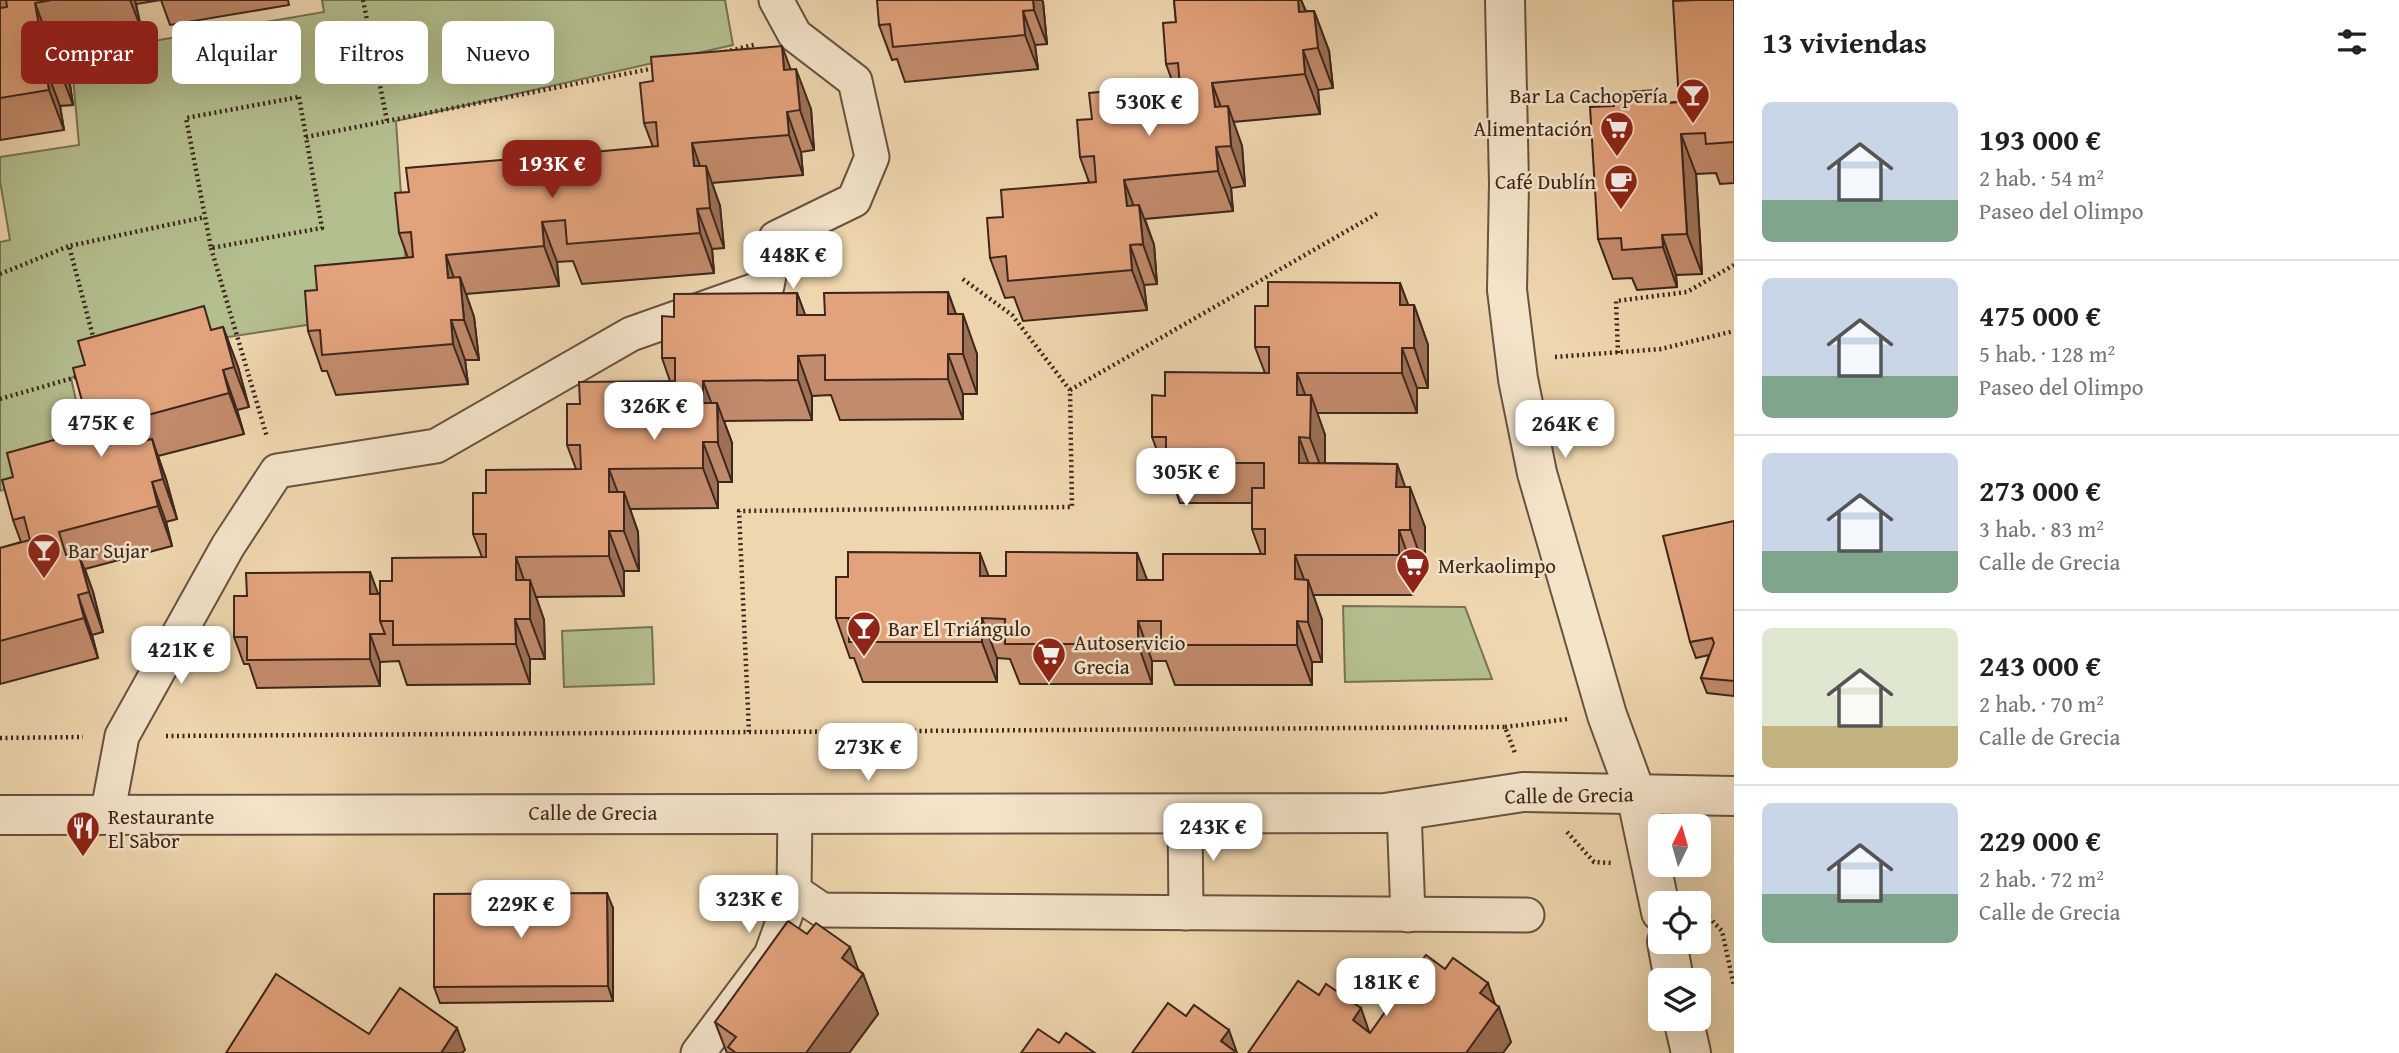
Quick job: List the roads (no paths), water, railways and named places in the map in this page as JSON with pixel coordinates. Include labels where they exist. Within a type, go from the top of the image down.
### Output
[{"type":"street","points":[[107,816],[122,736],[229,546],[277,471],[436,446],[631,334],[767,286],[776,238],[854,200],[872,157],[855,81],[795,34],[776,0]]},
{"type":"street","points":[[1505,0],[1509,184],[1507,290],[1516,360],[1537,473],[1607,715],[1636,794],[1656,891]]},
{"type":"street","name":"Calle de Grecia","points":[[0,814],[1385,813],[1531,792],[1734,796]]},
{"type":"street","points":[[1404,810],[1408,915]]},
{"type":"street","points":[[698,1053],[771,955],[794,891],[795,813]]},
{"type":"street","points":[[1185,813],[1186,913]]},
{"type":"street","points":[[794,891],[822,910],[1527,915]]},
{"type":"street","points":[[1686,1031],[1691,1053]]},
{"type":"place","name":"Bar La Cachopería","points":[[1693,125]]},
{"type":"place","name":"Alimentación","points":[[1617,158]]},
{"type":"place","name":"Café Dublín","points":[[1621,211]]},
{"type":"place","name":"Bar Sujar","points":[[44,580]]},
{"type":"place","name":"Merkaolimpo","points":[[1413,595]]},
{"type":"place","name":"Bar El Triángulo","points":[[864,658]]},
{"type":"place","name":"Autoservicio Grecia","points":[[1049,684]]},
{"type":"place","name":"Restaurante El Sabor","points":[[83,858]]}]
